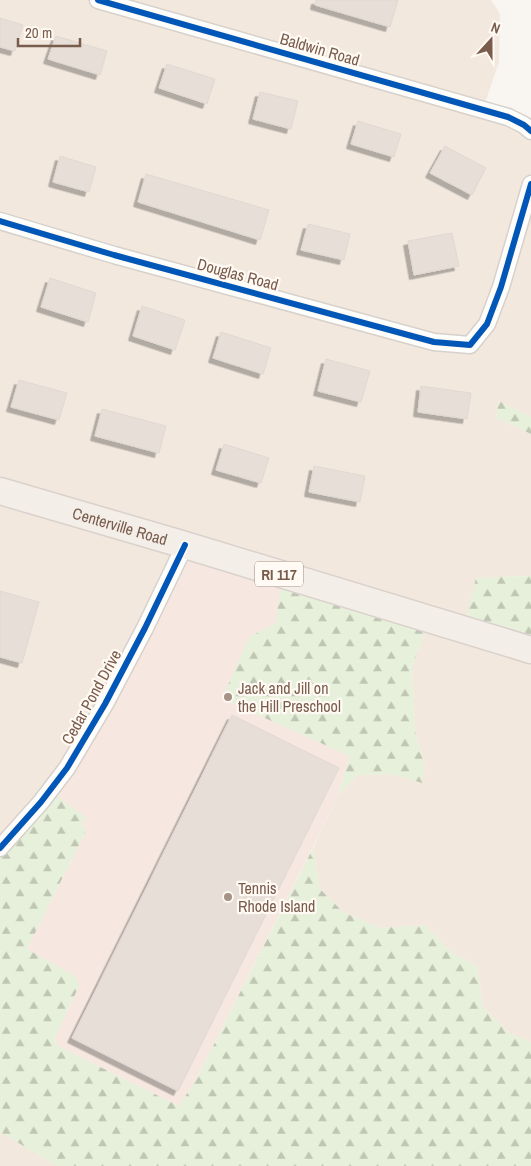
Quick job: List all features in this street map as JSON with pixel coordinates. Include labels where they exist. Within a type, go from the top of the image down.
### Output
[{"type":"main road","name":"Centerville Road","points":[[0,491],[531,650]]},
{"type":"main road","name":"Centerville Road","points":[[441,622],[531,640]]},
{"type":"street","name":"Baldwin Road","points":[[98,0],[508,117],[531,131]]},
{"type":"street","name":"Douglas Road","points":[[0,221],[114,255],[434,342],[470,345],[487,324],[501,287],[531,184]]},
{"type":"street","name":"Cedar Pond Drive","points":[[0,848],[41,802],[67,768],[105,704],[145,628],[185,545]]},
{"type":"shaded area","points":[[0,0],[491,0],[500,14],[499,62],[484,106],[531,128],[531,417],[499,402],[496,418],[531,434],[531,576],[476,578],[531,649],[531,1042],[509,1033],[483,1007],[477,966],[451,952],[425,925],[380,928],[343,912],[319,888],[314,851],[315,844],[338,795],[357,775],[393,774],[421,782],[425,767],[415,731],[412,667],[430,618],[106,702],[0,847]]},
{"type":"shaded area","points":[[183,551],[282,574],[276,623],[249,637],[231,703],[350,756],[338,795],[315,843],[197,1078],[179,1106],[56,1045],[55,1038],[79,986],[27,949],[86,831],[81,821],[86,819],[50,791]]},
{"type":"shaded area","points":[[0,1132],[57,1166],[0,1166]]},
{"type":"green space","points":[[499,401],[531,417],[531,434],[496,418]]},
{"type":"green space","points":[[282,574],[430,618],[412,667],[415,731],[425,767],[422,783],[393,774],[357,775],[338,795],[350,756],[231,703],[225,692],[249,637],[276,623]]},
{"type":"green space","points":[[531,576],[531,649],[464,625],[476,578]]},
{"type":"green space","points":[[50,791],[87,818],[81,821],[86,831],[27,949],[75,976],[79,986],[55,1038],[56,1045],[179,1106],[197,1078],[315,844],[314,851],[319,888],[343,912],[380,928],[425,925],[451,952],[477,966],[483,1007],[509,1033],[531,1042],[531,1166],[57,1166],[0,1132],[0,847]]},
{"type":"building","points":[[316,0],[398,0],[390,27],[315,5]]},
{"type":"building","points":[[0,18],[23,25],[15,51],[0,47]]},
{"type":"building","points":[[56,36],[107,51],[100,75],[48,59]]},
{"type":"building","points":[[167,64],[215,79],[207,104],[159,88]]},
{"type":"building","points":[[260,92],[298,101],[291,129],[253,119]]},
{"type":"building","points":[[358,121],[401,134],[394,157],[351,144]]},
{"type":"building","points":[[445,146],[486,168],[472,195],[430,173]]},
{"type":"building","points":[[60,156],[96,167],[89,192],[53,182]]},
{"type":"building","points":[[146,174],[269,210],[260,240],[138,202]]},
{"type":"building","points":[[308,224],[350,234],[344,260],[301,250]]},
{"type":"building","points":[[452,233],[459,266],[414,275],[408,241]]},
{"type":"building","points":[[50,278],[96,293],[88,322],[41,307]]},
{"type":"building","points":[[142,306],[185,320],[175,350],[133,336]]},
{"type":"building","points":[[221,332],[271,348],[263,374],[213,358]]},
{"type":"building","points":[[326,359],[370,371],[361,402],[318,391]]},
{"type":"building","points":[[19,380],[67,393],[59,420],[11,407]]},
{"type":"building","points":[[421,386],[471,393],[467,419],[418,412]]},
{"type":"building","points":[[102,409],[166,426],[159,453],[95,436]]},
{"type":"building","points":[[224,444],[269,458],[261,483],[216,470]]},
{"type":"building","points":[[314,466],[365,476],[360,502],[309,492]]},
{"type":"building","points":[[0,591],[39,602],[22,663],[0,657]]},
{"type":"building","name":"Tennis Rhode Island","points":[[232,715],[339,768],[178,1091],[72,1038]]},
{"type":"cycle path","points":[[98,0],[508,117],[531,131]]},
{"type":"cycle path","points":[[0,221],[114,255],[434,342],[470,345],[487,324],[501,287],[531,184]]},
{"type":"cycle path","points":[[0,848],[41,802],[67,768],[105,704],[145,628],[185,545]]},
{"type":"place","name":"Jack and Jill on the Hill Preschool","points":[[228,697]]},
{"type":"place","name":"Tennis Rhode Island","points":[[228,897]]}]
